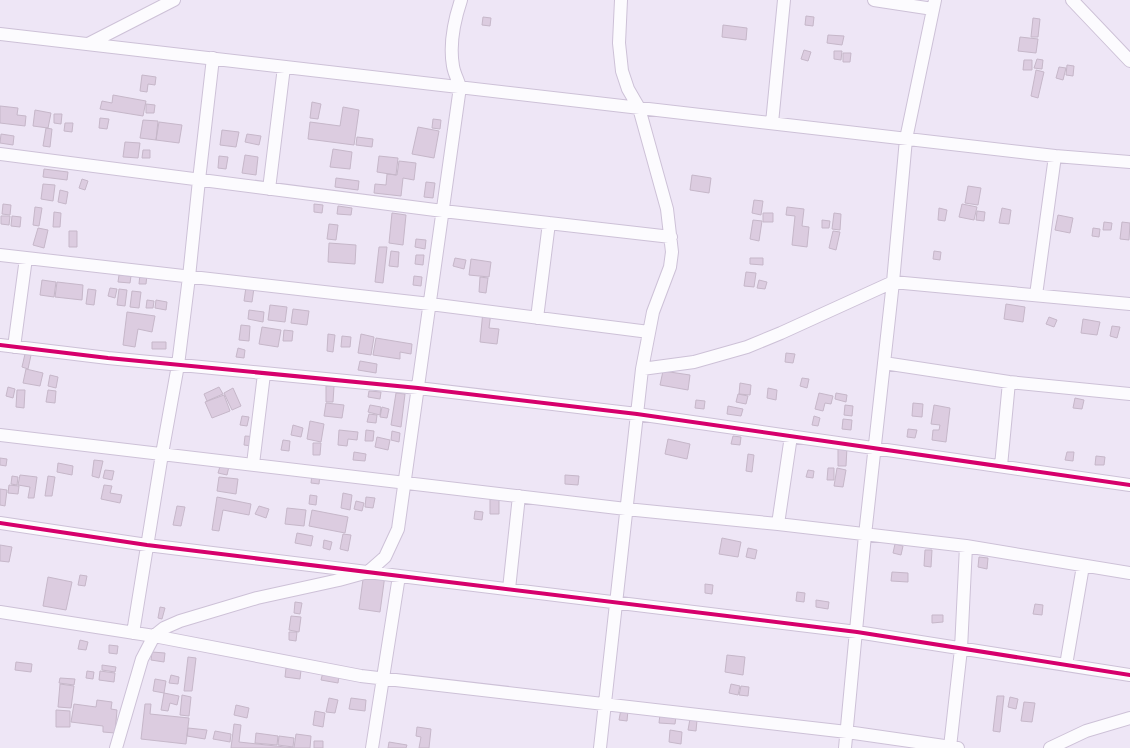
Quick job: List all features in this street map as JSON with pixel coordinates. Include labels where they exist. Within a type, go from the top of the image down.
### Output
[{"type":"street","points":[[88,44],[174,0]]},
{"type":"street","points":[[116,748],[142,659],[154,636],[164,628],[180,621],[257,598],[368,572],[385,557],[398,530],[460,87],[453,66],[452,36],[455,18],[461,0]]},
{"type":"street","points":[[600,748],[642,369],[653,312],[670,267],[672,252],[667,209],[639,108],[628,90],[622,71],[619,43],[621,0]]},
{"type":"street","points":[[772,123],[784,0]]},
{"type":"street","points":[[845,748],[865,535],[893,282],[906,139],[934,4],[874,0]]},
{"type":"street","points":[[1072,0],[1130,61]]},
{"type":"street","points":[[0,34],[1055,156],[1130,162]]},
{"type":"street","points":[[133,632],[178,365],[213,58]]},
{"type":"street","points":[[269,189],[284,66]]},
{"type":"street","points":[[0,154],[443,211],[671,237]]},
{"type":"street","points":[[1036,295],[1055,156]]},
{"type":"street","points":[[537,318],[549,223]]},
{"type":"street","points":[[0,255],[430,304],[649,332]]},
{"type":"street","points":[[14,347],[26,258]]},
{"type":"street","points":[[642,369],[694,362],[747,347],[893,282],[1130,304]]},
{"type":"street","points":[[0,345],[108,358],[418,388],[637,414],[1130,485]]},
{"type":"street","points":[[884,363],[1009,382],[1130,394]]},
{"type":"street","points":[[253,464],[264,374]]},
{"type":"street","points":[[1001,466],[1009,382]]},
{"type":"street","points":[[0,435],[626,509],[778,524],[966,546],[1130,574]]},
{"type":"street","points":[[778,524],[791,436]]},
{"type":"street","points":[[509,589],[519,496]]},
{"type":"street","points":[[0,523],[147,545],[857,632],[1130,675]]},
{"type":"street","points":[[0,612],[133,632],[383,679],[847,732],[954,747],[966,546]]},
{"type":"street","points":[[1066,665],[1083,566]]},
{"type":"street","points":[[372,748],[399,576]]},
{"type":"street","points":[[1050,748],[1086,731],[1130,718]]},
{"type":"building","points":[[806,16],[814,17],[813,26],[805,25]]},
{"type":"building","points":[[483,17],[491,18],[490,26],[482,25]]},
{"type":"building","points":[[1033,18],[1040,19],[1038,37],[1031,37]]},
{"type":"building","points":[[723,25],[747,28],[746,40],[722,37]]},
{"type":"building","points":[[828,35],[844,36],[842,45],[827,43]]},
{"type":"building","points":[[1020,37],[1038,39],[1036,53],[1018,51]]},
{"type":"building","points":[[804,50],[811,52],[808,61],[801,59]]},
{"type":"building","points":[[834,51],[842,51],[841,60],[834,59]]},
{"type":"building","points":[[843,53],[851,53],[850,62],[843,62]]},
{"type":"building","points":[[1037,59],[1043,60],[1042,69],[1034,68]]},
{"type":"building","points":[[1024,60],[1032,60],[1032,70],[1023,70]]},
{"type":"building","points":[[1067,65],[1074,66],[1073,76],[1066,75]]},
{"type":"building","points":[[1059,67],[1066,68],[1063,80],[1056,78]]},
{"type":"building","points":[[1036,70],[1044,72],[1038,98],[1031,96]]},
{"type":"building","points":[[142,75],[156,77],[155,85],[148,84],[147,92],[140,91]]},
{"type":"building","points":[[113,95],[146,101],[143,116],[100,109],[102,101],[112,103]]},
{"type":"building","points":[[312,102],[321,104],[318,119],[310,118]]},
{"type":"building","points":[[146,104],[155,105],[154,113],[146,113]]},
{"type":"building","points":[[0,106],[18,108],[17,115],[26,116],[25,126],[0,123]]},
{"type":"building","points":[[343,107],[359,110],[354,145],[308,139],[310,122],[340,126]]},
{"type":"building","points":[[35,110],[51,113],[48,128],[33,126]]},
{"type":"building","points":[[54,114],[62,114],[61,124],[54,123]]},
{"type":"building","points":[[100,118],[109,119],[107,129],[99,128]]},
{"type":"building","points":[[433,119],[441,120],[440,129],[432,128]]},
{"type":"building","points":[[143,120],[158,121],[156,140],[140,138]]},
{"type":"building","points":[[159,122],[182,125],[179,143],[156,140]]},
{"type":"building","points":[[65,123],[73,123],[72,132],[64,131]]},
{"type":"building","points":[[418,127],[439,131],[434,158],[412,154]]},
{"type":"building","points":[[46,128],[52,129],[50,147],[43,146]]},
{"type":"building","points":[[222,130],[239,132],[236,147],[220,145]]},
{"type":"building","points":[[1,134],[14,136],[13,145],[0,143]]},
{"type":"building","points":[[247,134],[261,136],[259,145],[245,142]]},
{"type":"building","points":[[357,137],[373,139],[372,147],[356,145]]},
{"type":"building","points":[[125,142],[140,143],[138,158],[123,157]]},
{"type":"building","points":[[333,149],[352,152],[350,169],[330,167]]},
{"type":"building","points":[[143,150],[150,150],[150,158],[142,158]]},
{"type":"building","points":[[245,155],[258,157],[256,175],[242,173]]},
{"type":"building","points":[[219,156],[228,157],[226,169],[218,168]]},
{"type":"building","points":[[379,156],[398,158],[396,175],[377,172]]},
{"type":"building","points":[[399,161],[416,163],[414,180],[403,178],[401,196],[374,193],[375,184],[386,185],[387,174],[397,175]]},
{"type":"building","points":[[44,169],[68,172],[67,180],[43,177]]},
{"type":"building","points":[[692,175],[711,178],[709,193],[690,190]]},
{"type":"building","points":[[336,178],[359,181],[358,190],[335,187]]},
{"type":"building","points":[[82,179],[88,181],[85,190],[79,188]]},
{"type":"building","points":[[426,182],[435,183],[433,198],[424,197]]},
{"type":"building","points":[[43,184],[55,185],[53,201],[41,199]]},
{"type":"building","points":[[968,186],[981,188],[978,205],[965,203]]},
{"type":"building","points":[[60,190],[68,192],[66,204],[58,202]]},
{"type":"building","points":[[754,200],[763,201],[761,215],[752,213]]},
{"type":"building","points":[[3,204],[11,205],[10,215],[2,214]]},
{"type":"building","points":[[314,204],[323,205],[322,213],[314,212]]},
{"type":"building","points":[[962,204],[977,207],[974,220],[959,217]]},
{"type":"building","points":[[338,206],[352,208],[351,215],[337,214]]},
{"type":"building","points":[[35,207],[42,208],[39,226],[33,225]]},
{"type":"building","points":[[787,207],[804,209],[802,226],[809,227],[807,247],[792,245],[795,216],[786,215]]},
{"type":"building","points":[[939,208],[947,210],[945,221],[938,220]]},
{"type":"building","points":[[1002,208],[1011,210],[1009,224],[999,223]]},
{"type":"building","points":[[977,211],[985,212],[984,221],[976,220]]},
{"type":"building","points":[[54,212],[61,213],[60,227],[53,227]]},
{"type":"building","points":[[392,213],[406,215],[403,245],[389,243]]},
{"type":"building","points":[[763,213],[773,213],[773,222],[763,222]]},
{"type":"building","points":[[834,213],[841,214],[840,230],[832,229]]},
{"type":"building","points":[[1058,215],[1073,218],[1070,233],[1055,230]]},
{"type":"building","points":[[1,216],[10,216],[9,225],[1,224]]},
{"type":"building","points":[[12,216],[21,217],[20,227],[11,226]]},
{"type":"building","points":[[753,220],[762,221],[759,241],[750,239]]},
{"type":"building","points":[[822,220],[830,221],[829,228],[822,228]]},
{"type":"building","points":[[1104,222],[1112,223],[1111,230],[1103,230]]},
{"type":"building","points":[[1122,222],[1130,223],[1129,240],[1120,239]]},
{"type":"building","points":[[329,224],[338,225],[336,240],[327,239]]},
{"type":"building","points":[[38,228],[48,230],[44,248],[33,245]]},
{"type":"building","points":[[1093,228],[1100,229],[1099,237],[1092,236]]},
{"type":"building","points":[[69,231],[77,231],[77,247],[69,247]]},
{"type":"building","points":[[833,231],[840,232],[836,250],[829,248]]},
{"type":"building","points":[[416,239],[426,240],[425,249],[415,247]]},
{"type":"building","points":[[329,243],[356,245],[355,264],[328,262]]},
{"type":"building","points":[[379,247],[387,247],[383,283],[375,282]]},
{"type":"building","points":[[391,251],[399,252],[398,267],[389,266]]},
{"type":"building","points":[[934,251],[941,252],[940,260],[933,259]]},
{"type":"building","points":[[416,255],[424,255],[423,265],[415,264]]},
{"type":"building","points":[[455,258],[466,260],[464,269],[453,266]]},
{"type":"building","points":[[750,258],[763,258],[763,265],[750,264]]},
{"type":"building","points":[[471,259],[491,262],[489,277],[469,275]]},
{"type":"building","points":[[746,272],[756,273],[754,287],[744,286]]},
{"type":"building","points":[[140,274],[147,275],[146,284],[139,284]]},
{"type":"building","points":[[119,275],[131,276],[130,283],[118,282]]},
{"type":"building","points":[[414,276],[422,277],[421,286],[413,285]]},
{"type":"building","points":[[480,277],[488,278],[486,293],[479,292]]},
{"type":"building","points":[[42,280],[56,282],[54,297],[40,295]]},
{"type":"building","points":[[759,280],[767,282],[765,289],[757,288]]},
{"type":"building","points":[[57,282],[83,285],[82,300],[55,297]]},
{"type":"building","points":[[246,287],[254,288],[252,302],[244,301]]},
{"type":"building","points":[[110,288],[117,289],[115,298],[108,296]]},
{"type":"building","points":[[88,289],[96,290],[94,305],[86,304]]},
{"type":"building","points":[[119,289],[127,290],[125,306],[117,305]]},
{"type":"building","points":[[132,291],[141,292],[139,308],[130,307]]},
{"type":"building","points":[[147,300],[154,301],[153,308],[146,308]]},
{"type":"building","points":[[156,300],[167,302],[166,310],[155,308]]},
{"type":"building","points":[[1006,304],[1025,307],[1023,322],[1004,319]]},
{"type":"building","points":[[270,305],[287,307],[285,322],[268,320]]},
{"type":"building","points":[[293,309],[309,311],[307,325],[291,323]]},
{"type":"building","points":[[249,310],[264,312],[263,322],[248,319]]},
{"type":"building","points":[[483,311],[491,312],[489,328],[499,329],[497,344],[480,342]]},
{"type":"building","points":[[127,312],[155,316],[152,332],[138,329],[135,347],[123,345]]},
{"type":"building","points":[[1049,317],[1057,320],[1054,327],[1046,324]]},
{"type":"building","points":[[1083,319],[1100,322],[1097,335],[1081,333]]},
{"type":"building","points":[[241,325],[250,326],[249,341],[239,340]]},
{"type":"building","points":[[1112,326],[1120,327],[1117,338],[1110,336]]},
{"type":"building","points":[[262,327],[281,330],[278,347],[259,344]]},
{"type":"building","points":[[284,330],[293,331],[292,341],[283,341]]},
{"type":"building","points":[[328,334],[335,335],[333,352],[327,351]]},
{"type":"building","points":[[361,334],[374,337],[371,355],[358,353]]},
{"type":"building","points":[[342,336],[351,337],[350,347],[341,347]]},
{"type":"building","points":[[376,338],[412,344],[411,354],[400,352],[400,359],[373,355]]},
{"type":"building","points":[[152,342],[166,342],[166,349],[152,349]]},
{"type":"building","points":[[238,348],[245,350],[244,358],[236,357]]},
{"type":"building","points":[[786,353],[795,354],[793,363],[785,362]]},
{"type":"building","points":[[25,354],[31,355],[28,369],[22,367]]},
{"type":"building","points":[[360,361],[377,364],[376,373],[358,370]]},
{"type":"building","points":[[26,369],[43,373],[40,386],[23,383]]},
{"type":"building","points":[[663,371],[690,375],[688,390],[660,385]]},
{"type":"building","points":[[50,375],[58,377],[56,388],[48,386]]},
{"type":"building","points":[[802,378],[809,379],[807,388],[800,386]]},
{"type":"building","points":[[740,383],[751,385],[750,395],[739,394]]},
{"type":"building","points":[[326,386],[334,386],[333,402],[326,402]]},
{"type":"building","points":[[8,387],[15,389],[13,398],[6,396]]},
{"type":"building","points":[[219,387],[223,394],[207,401],[204,394]]},
{"type":"building","points":[[233,388],[241,406],[232,410],[224,393]]},
{"type":"building","points":[[768,388],[777,390],[776,400],[767,398]]},
{"type":"building","points":[[17,390],[25,390],[24,408],[16,407]]},
{"type":"building","points":[[48,390],[56,391],[55,403],[46,402]]},
{"type":"building","points":[[369,391],[381,392],[380,399],[368,397]]},
{"type":"building","points":[[396,393],[405,394],[401,427],[391,425]]},
{"type":"building","points":[[819,393],[833,396],[831,404],[825,403],[823,411],[815,409]]},
{"type":"building","points":[[836,393],[847,395],[846,402],[835,399]]},
{"type":"building","points":[[738,394],[748,396],[746,404],[736,402]]},
{"type":"building","points":[[224,395],[230,411],[212,418],[205,402]]},
{"type":"building","points":[[1075,398],[1084,400],[1082,409],[1073,408]]},
{"type":"building","points":[[696,400],[705,401],[704,409],[695,408]]},
{"type":"building","points":[[326,403],[344,405],[342,418],[324,416]]},
{"type":"building","points":[[913,403],[923,404],[922,417],[912,416]]},
{"type":"building","points":[[370,405],[381,407],[380,415],[368,412]]},
{"type":"building","points":[[845,405],[853,406],[852,416],[844,415]]},
{"type":"building","points":[[934,405],[950,408],[946,442],[932,440],[933,430],[939,430],[940,425],[931,424]]},
{"type":"building","points":[[728,406],[743,409],[741,416],[727,414]]},
{"type":"building","points":[[382,407],[389,409],[387,418],[380,417]]},
{"type":"building","points":[[369,414],[377,415],[376,423],[367,422]]},
{"type":"building","points":[[242,416],[249,417],[247,426],[240,425]]},
{"type":"building","points":[[814,416],[820,418],[818,426],[812,425]]},
{"type":"building","points":[[843,419],[852,420],[851,430],[842,429]]},
{"type":"building","points":[[310,421],[324,424],[321,442],[307,439]]},
{"type":"building","points":[[293,425],[303,428],[301,437],[291,435]]},
{"type":"building","points":[[908,429],[917,430],[915,438],[907,437]]},
{"type":"building","points":[[339,430],[358,432],[357,440],[348,439],[347,446],[338,445]]},
{"type":"building","points":[[366,430],[374,431],[373,441],[365,441]]},
{"type":"building","points":[[392,431],[400,433],[399,442],[391,440]]},
{"type":"building","points":[[245,436],[260,437],[259,447],[244,445]]},
{"type":"building","points":[[733,436],[741,437],[740,445],[731,444]]},
{"type":"building","points":[[377,437],[390,440],[388,450],[375,447]]},
{"type":"building","points":[[668,439],[690,444],[687,459],[665,454]]},
{"type":"building","points":[[283,440],[290,441],[289,451],[281,450]]},
{"type":"building","points":[[313,443],[321,443],[320,455],[313,455]]},
{"type":"building","points":[[838,447],[847,447],[846,466],[838,466]]},
{"type":"building","points":[[354,452],[366,454],[365,461],[353,460]]},
{"type":"building","points":[[1067,452],[1074,452],[1073,461],[1065,460]]},
{"type":"building","points":[[748,454],[754,455],[752,472],[746,471]]},
{"type":"building","points":[[1096,456],[1105,457],[1104,465],[1095,465]]},
{"type":"building","points":[[0,458],[7,459],[6,466],[0,465]]},
{"type":"building","points":[[94,460],[103,461],[99,478],[92,476]]},
{"type":"building","points":[[222,460],[230,462],[227,475],[218,473]]},
{"type":"building","points":[[58,463],[73,466],[72,475],[57,472]]},
{"type":"building","points":[[828,468],[834,468],[834,480],[827,480]]},
{"type":"building","points":[[837,468],[846,470],[843,487],[834,486]]},
{"type":"building","points":[[105,470],[114,471],[112,480],[103,478]]},
{"type":"building","points":[[808,470],[814,471],[813,478],[806,477]]},
{"type":"building","points":[[312,474],[320,475],[319,484],[311,483]]},
{"type":"building","points":[[20,475],[37,477],[34,498],[28,498],[30,487],[18,485]]},
{"type":"building","points":[[565,475],[579,476],[578,485],[565,484]]},
{"type":"building","points":[[12,476],[18,477],[17,485],[11,484]]},
{"type":"building","points":[[48,476],[55,477],[52,496],[45,496]]},
{"type":"building","points":[[219,477],[238,479],[236,494],[217,491]]},
{"type":"building","points":[[9,485],[19,486],[18,494],[8,493]]},
{"type":"building","points":[[104,485],[112,486],[110,493],[122,495],[120,503],[101,499]]},
{"type":"building","points":[[0,489],[7,490],[5,506],[0,505]]},
{"type":"building","points":[[343,493],[352,495],[350,510],[341,508]]},
{"type":"building","points":[[310,495],[317,496],[316,505],[309,504]]},
{"type":"building","points":[[217,497],[251,504],[249,515],[223,510],[219,531],[212,530]]},
{"type":"building","points":[[366,497],[375,498],[373,508],[365,507]]},
{"type":"building","points":[[490,497],[499,497],[499,514],[490,514]]},
{"type":"building","points":[[356,501],[364,503],[362,511],[354,509]]},
{"type":"building","points":[[177,506],[185,507],[181,526],[173,525]]},
{"type":"building","points":[[259,506],[269,509],[266,518],[255,514]]},
{"type":"building","points":[[287,508],[306,510],[304,526],[285,524]]},
{"type":"building","points":[[312,510],[348,517],[345,533],[309,526]]},
{"type":"building","points":[[475,511],[483,512],[482,520],[474,519]]},
{"type":"building","points":[[297,533],[313,536],[311,546],[295,543]]},
{"type":"building","points":[[343,534],[351,535],[348,551],[340,549]]},
{"type":"building","points":[[722,538],[741,542],[738,557],[719,554]]},
{"type":"building","points":[[324,540],[332,542],[330,550],[323,548]]},
{"type":"building","points":[[895,544],[903,546],[901,555],[893,553]]},
{"type":"building","points":[[0,545],[12,547],[9,562],[0,561]]},
{"type":"building","points":[[748,548],[757,550],[755,559],[746,557]]},
{"type":"building","points":[[925,550],[932,550],[931,567],[924,566]]},
{"type":"building","points":[[979,557],[988,558],[987,569],[978,567]]},
{"type":"building","points":[[364,572],[385,575],[380,612],[359,609]]},
{"type":"building","points":[[892,572],[908,573],[908,582],[891,581]]},
{"type":"building","points":[[80,575],[87,576],[85,586],[78,585]]},
{"type":"building","points":[[48,577],[72,582],[66,610],[43,606]]},
{"type":"building","points":[[705,584],[713,585],[712,594],[705,593]]},
{"type":"building","points":[[797,592],[805,593],[804,602],[796,601]]},
{"type":"building","points":[[816,600],[829,602],[828,609],[816,607]]},
{"type":"building","points":[[295,602],[302,603],[300,614],[294,613]]},
{"type":"building","points":[[1035,604],[1043,605],[1042,615],[1033,614]]},
{"type":"building","points":[[160,607],[165,608],[162,619],[158,618]]},
{"type":"building","points":[[932,615],[943,615],[943,622],[932,623]]},
{"type":"building","points":[[291,616],[301,617],[299,632],[289,630]]},
{"type":"building","points":[[289,632],[297,632],[296,641],[289,640]]},
{"type":"building","points":[[80,640],[88,642],[86,650],[78,649]]},
{"type":"building","points":[[109,645],[118,646],[117,654],[109,653]]},
{"type":"building","points":[[152,652],[165,653],[164,662],[151,660]]},
{"type":"building","points":[[727,655],[745,657],[743,675],[725,672]]},
{"type":"building","points":[[188,657],[196,658],[192,691],[184,691]]},
{"type":"building","points":[[16,662],[32,664],[31,672],[15,670]]},
{"type":"building","points":[[102,665],[116,667],[115,672],[102,670]]},
{"type":"building","points":[[286,668],[301,670],[300,679],[285,677]]},
{"type":"building","points":[[87,671],[94,672],[93,679],[86,678]]},
{"type":"building","points":[[100,671],[115,673],[114,682],[99,680]]},
{"type":"building","points":[[323,672],[339,675],[338,683],[321,680]]},
{"type":"building","points":[[171,675],[179,677],[178,684],[169,683]]},
{"type":"building","points":[[60,678],[75,679],[74,685],[59,683]]},
{"type":"building","points":[[155,679],[166,681],[164,693],[153,691]]},
{"type":"building","points":[[60,684],[74,686],[71,708],[58,707]]},
{"type":"building","points":[[731,684],[740,686],[738,695],[729,693]]},
{"type":"building","points":[[741,686],[749,687],[748,696],[739,695]]},
{"type":"building","points":[[164,693],[179,696],[177,705],[170,703],[168,711],[161,710]]},
{"type":"building","points":[[182,695],[191,697],[189,716],[180,715]]},
{"type":"building","points":[[997,696],[1004,696],[1000,732],[993,731]]},
{"type":"building","points":[[1010,697],[1018,699],[1016,709],[1008,707]]},
{"type":"building","points":[[329,698],[338,700],[335,713],[326,712]]},
{"type":"building","points":[[351,698],[366,700],[365,711],[349,709]]},
{"type":"building","points":[[97,700],[112,702],[111,709],[117,710],[115,733],[103,732],[103,726],[71,722],[74,704],[96,707]]},
{"type":"building","points":[[1024,702],[1035,703],[1032,722],[1021,721]]},
{"type":"building","points":[[145,704],[151,704],[150,714],[189,718],[186,744],[141,739]]},
{"type":"building","points":[[236,705],[249,708],[247,718],[234,715]]},
{"type":"building","points":[[621,709],[628,710],[627,721],[619,720]]},
{"type":"building","points":[[56,710],[70,711],[70,727],[56,727]]},
{"type":"building","points":[[315,711],[325,713],[323,727],[313,725]]},
{"type":"building","points":[[660,714],[676,716],[675,724],[659,723]]},
{"type":"building","points":[[690,719],[697,720],[696,731],[688,730]]},
{"type":"building","points":[[234,724],[241,725],[239,742],[294,748],[231,748]]},
{"type":"building","points":[[417,727],[431,729],[429,748],[419,748],[421,737],[416,736]]},
{"type":"building","points":[[188,728],[207,730],[205,739],[187,736]]},
{"type":"building","points":[[670,730],[682,732],[681,744],[669,742]]},
{"type":"building","points":[[215,731],[231,734],[230,742],[213,739]]},
{"type":"building","points":[[256,733],[278,736],[277,745],[255,743]]},
{"type":"building","points":[[296,734],[311,736],[310,748],[294,748]]},
{"type":"building","points":[[279,736],[294,738],[293,747],[278,745]]},
{"type":"building","points":[[314,741],[323,741],[323,748],[314,748]]},
{"type":"building","points":[[389,742],[407,745],[406,748],[388,748]]},
{"type":"cycle path","points":[[0,345],[108,358],[418,388],[637,414],[1130,485]]},
{"type":"cycle path","points":[[0,523],[147,545],[857,632],[1130,675]]}]
